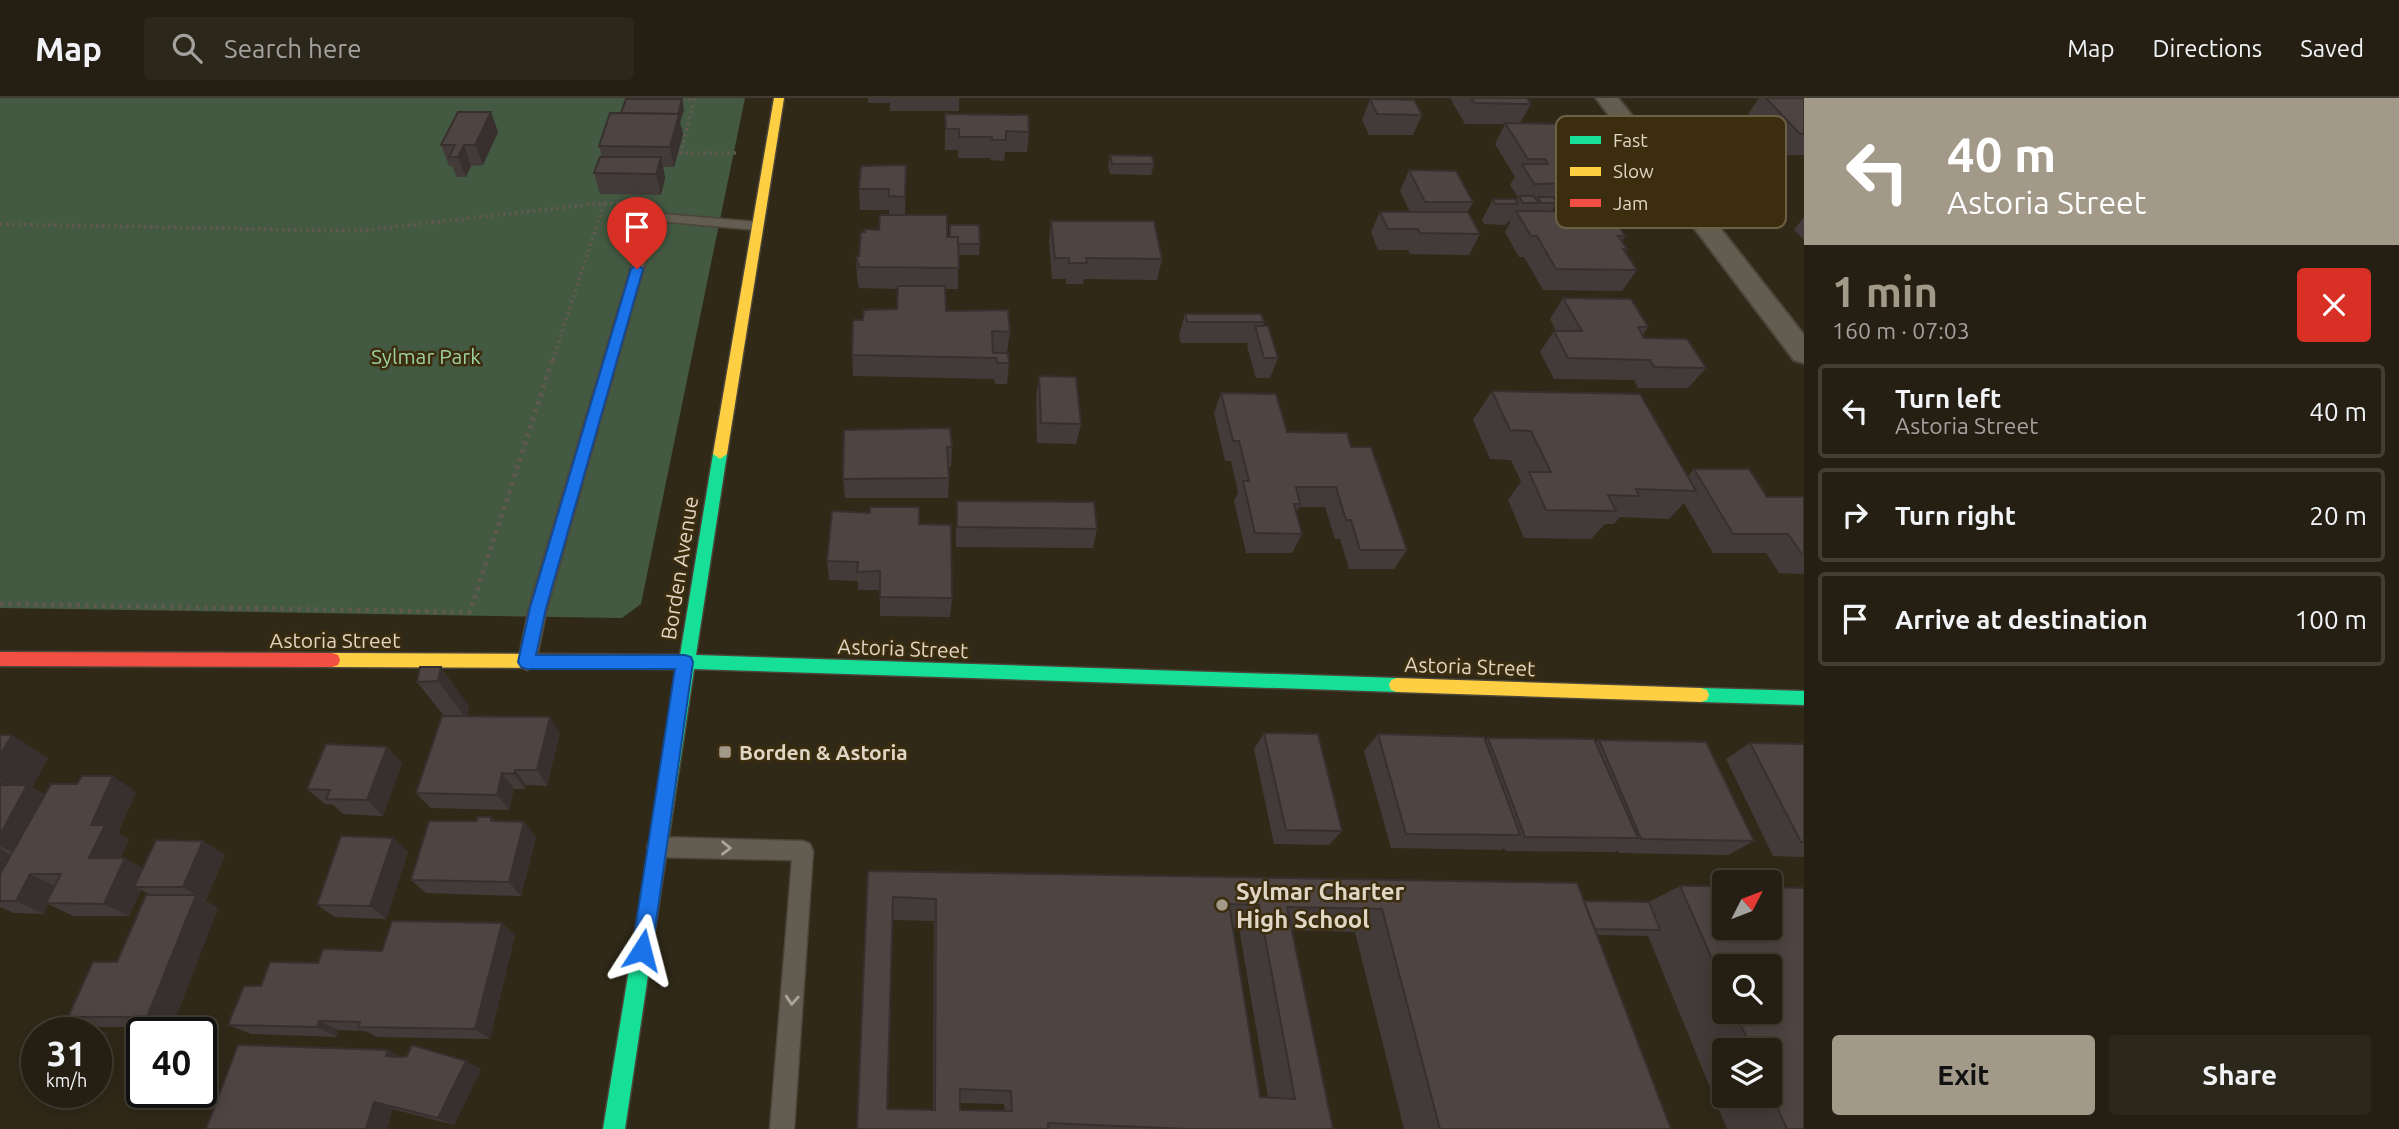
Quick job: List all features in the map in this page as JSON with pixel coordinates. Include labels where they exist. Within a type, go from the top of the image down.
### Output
[{"type":"street","name":"Borden Avenue","points":[[614,1129],[685,662],[779,98]]},
{"type":"street","points":[[1607,98],[1621,116]]},
{"type":"street","points":[[1707,228],[1804,354]]},
{"type":"street","name":"Astoria Street","points":[[0,659],[685,662],[1804,698]]},
{"type":"lane","points":[[527,662],[538,608],[652,217],[757,226]]},
{"type":"lane","points":[[657,847],[803,851],[782,1129]]},
{"type":"path","points":[[646,98],[694,99],[681,153],[737,153]]},
{"type":"path","points":[[0,223],[359,231],[604,203],[631,204]]},
{"type":"path","points":[[0,604],[470,612],[604,203]]},
{"type":"green space","name":"Sylmar Park","points":[[0,98],[745,98],[641,604],[622,618],[0,608]]},
{"type":"building","points":[[1471,98],[1527,98],[1531,104],[1475,103]]},
{"type":"building","points":[[1766,98],[1804,98],[1804,134],[1800,134],[1786,116]]},
{"type":"building","points":[[626,99],[682,99],[678,114],[621,113]]},
{"type":"building","points":[[1370,99],[1414,100],[1422,115],[1377,114]]},
{"type":"building","points":[[458,112],[491,112],[475,145],[464,145],[458,157],[449,157],[455,145],[441,145]]},
{"type":"building","points":[[610,113],[679,114],[670,147],[599,146]]},
{"type":"building","points":[[945,114],[1028,115],[1029,132],[1006,131],[1006,140],[992,140],[992,137],[959,137],[959,129],[946,129]]},
{"type":"building","points":[[1505,123],[1556,124],[1556,184],[1534,184],[1522,164],[1548,164],[1545,159],[1528,159]]},
{"type":"building","points":[[1110,155],[1152,156],[1154,164],[1112,164]]},
{"type":"building","points":[[600,157],[661,157],[656,174],[594,173]]},
{"type":"building","points":[[906,165],[905,197],[889,196],[889,189],[859,189],[861,166]]},
{"type":"building","points":[[1409,170],[1456,171],[1473,202],[1425,202]]},
{"type":"building","points":[[1519,196],[1534,196],[1538,203],[1523,203]]},
{"type":"building","points":[[1538,197],[1553,197],[1556,202],[1556,203],[1541,203]]},
{"type":"building","points":[[1493,199],[1515,199],[1518,204],[1495,204]]},
{"type":"building","points":[[1516,211],[1556,211],[1556,228],[1620,228],[1625,236],[1618,236],[1627,249],[1623,249],[1637,270],[1556,269],[1537,236],[1531,236]]},
{"type":"building","points":[[1380,212],[1468,212],[1480,234],[1420,233],[1418,229],[1388,229]]},
{"type":"building","points":[[880,215],[947,215],[947,237],[958,237],[959,268],[859,267],[856,256],[859,256],[861,232],[865,232],[865,229],[879,230]]},
{"type":"building","points":[[1051,221],[1154,221],[1162,259],[1086,258],[1087,263],[1069,263],[1069,258],[1055,258]]},
{"type":"building","points":[[950,225],[979,225],[980,244],[958,244],[958,237],[950,237]]},
{"type":"building","points":[[898,286],[945,286],[946,311],[1008,310],[1010,332],[992,331],[993,353],[1008,353],[1009,363],[997,363],[996,358],[852,355],[853,320],[863,320],[864,310],[897,309]]},
{"type":"building","points":[[1563,298],[1631,299],[1648,327],[1638,327],[1644,338],[1687,339],[1706,368],[1654,367],[1650,360],[1568,358],[1554,331],[1582,331]]},
{"type":"building","points":[[1185,314],[1261,314],[1264,322],[1187,322]]},
{"type":"building","points":[[1255,326],[1268,326],[1278,358],[1264,358]]},
{"type":"building","points":[[1039,376],[1076,377],[1081,424],[1041,423]]},
{"type":"building","points":[[1492,391],[1640,394],[1696,491],[1636,489],[1639,496],[1608,495],[1616,511],[1546,510],[1529,472],[1551,472],[1531,431],[1510,430]]},
{"type":"building","points":[[1221,393],[1276,394],[1287,432],[1347,433],[1351,447],[1371,447],[1407,550],[1360,550],[1351,520],[1346,520],[1336,487],[1296,487],[1300,504],[1294,504],[1302,534],[1255,533],[1243,481],[1249,481],[1239,441],[1233,441]]},
{"type":"building","points":[[950,428],[952,447],[947,447],[949,478],[843,479],[844,430]]},
{"type":"building","points":[[1694,469],[1749,469],[1767,497],[1804,497],[1804,554],[1788,534],[1733,534]]},
{"type":"building","points":[[957,501],[1094,502],[1097,529],[957,527]]},
{"type":"building","points":[[870,507],[919,507],[919,524],[951,525],[952,598],[880,597],[880,571],[857,572],[858,562],[827,561],[832,511],[870,513]]},
{"type":"building","points":[[420,667],[441,667],[438,681],[417,682]]},
{"type":"building","points":[[442,716],[550,717],[537,770],[502,773],[497,795],[416,793]]},
{"type":"building","points":[[1264,733],[1318,734],[1342,831],[1286,830]]},
{"type":"building","points":[[1378,734],[1484,737],[1520,835],[1406,834]]},
{"type":"building","points":[[0,735],[12,735],[0,755]]},
{"type":"building","points":[[1488,738],[1594,739],[1638,838],[1525,837]]},
{"type":"building","points":[[1599,740],[1706,742],[1754,841],[1641,839]]},
{"type":"building","points":[[1750,743],[1804,744],[1804,842],[1801,842]]},
{"type":"building","points":[[326,744],[387,747],[367,800],[326,799],[330,790],[307,789]]},
{"type":"building","points":[[82,776],[113,776],[91,825],[105,825],[89,858],[125,858],[104,904],[46,903],[61,874],[30,874],[16,901],[0,901],[0,874],[51,784],[77,784]]},
{"type":"building","points":[[0,785],[27,785],[0,835]]},
{"type":"building","points":[[477,817],[491,817],[491,821],[524,822],[509,882],[411,880],[429,821],[477,821]]},
{"type":"building","points":[[341,836],[393,838],[370,906],[317,905]]},
{"type":"building","points":[[156,840],[203,841],[183,887],[134,887]]},
{"type":"building","points":[[868,871],[1577,883],[1671,1129],[1440,1129],[1382,909],[1287,907],[1333,1129],[1187,1129],[1048,1123],[1048,1129],[857,1129]],"holes":[[[893,897],[936,899],[935,1110],[887,1109]],[[1229,904],[1259,905],[1295,1099],[1260,1097]],[[960,1089],[1011,1091],[1012,1111],[960,1110]]]},
{"type":"building","points":[[1680,886],[1712,886],[1712,940],[1782,940],[1782,887],[1804,888],[1804,1129],[1787,1129],[1778,1108],[1782,1108],[1782,1038],[1747,1038],[1740,1024],[1782,1024],[1782,954],[1712,954],[1712,959]]},
{"type":"building","points":[[146,895],[196,895],[147,1017],[68,1017],[93,962],[117,962]]},
{"type":"building","points":[[1584,901],[1649,902],[1660,930],[1595,929]]},
{"type":"building","points":[[392,921],[502,923],[475,1029],[358,1027],[360,1022],[319,1021],[317,1027],[228,1025],[244,986],[261,986],[270,962],[318,963],[323,949],[382,951]]},
{"type":"building","points":[[238,1045],[388,1050],[386,1056],[403,1057],[407,1056],[412,1045],[466,1061],[438,1118],[374,1102],[366,1129],[206,1129],[214,1108],[217,1108],[217,1100]]},
{"type":"traffic: fast","points":[[614,1129],[720,454]]},
{"type":"traffic: fast","points":[[544,661],[685,662],[1397,685]]},
{"type":"traffic: fast","points":[[1701,695],[1804,698]]},
{"type":"traffic: slow","points":[[720,454],[779,98]]},
{"type":"traffic: slow","points":[[332,660],[544,661]]},
{"type":"traffic: slow","points":[[1397,685],[1701,695]]},
{"type":"traffic: jam","points":[[0,659],[332,660]]},
{"type":"place","name":"Borden & Astoria","points":[[725,752]]},
{"type":"place","name":"Sylmar Charter High School","points":[[1222,905]]},
{"type":"route","points":[[637,269],[538,608],[527,662],[685,662],[642,950]]}]
